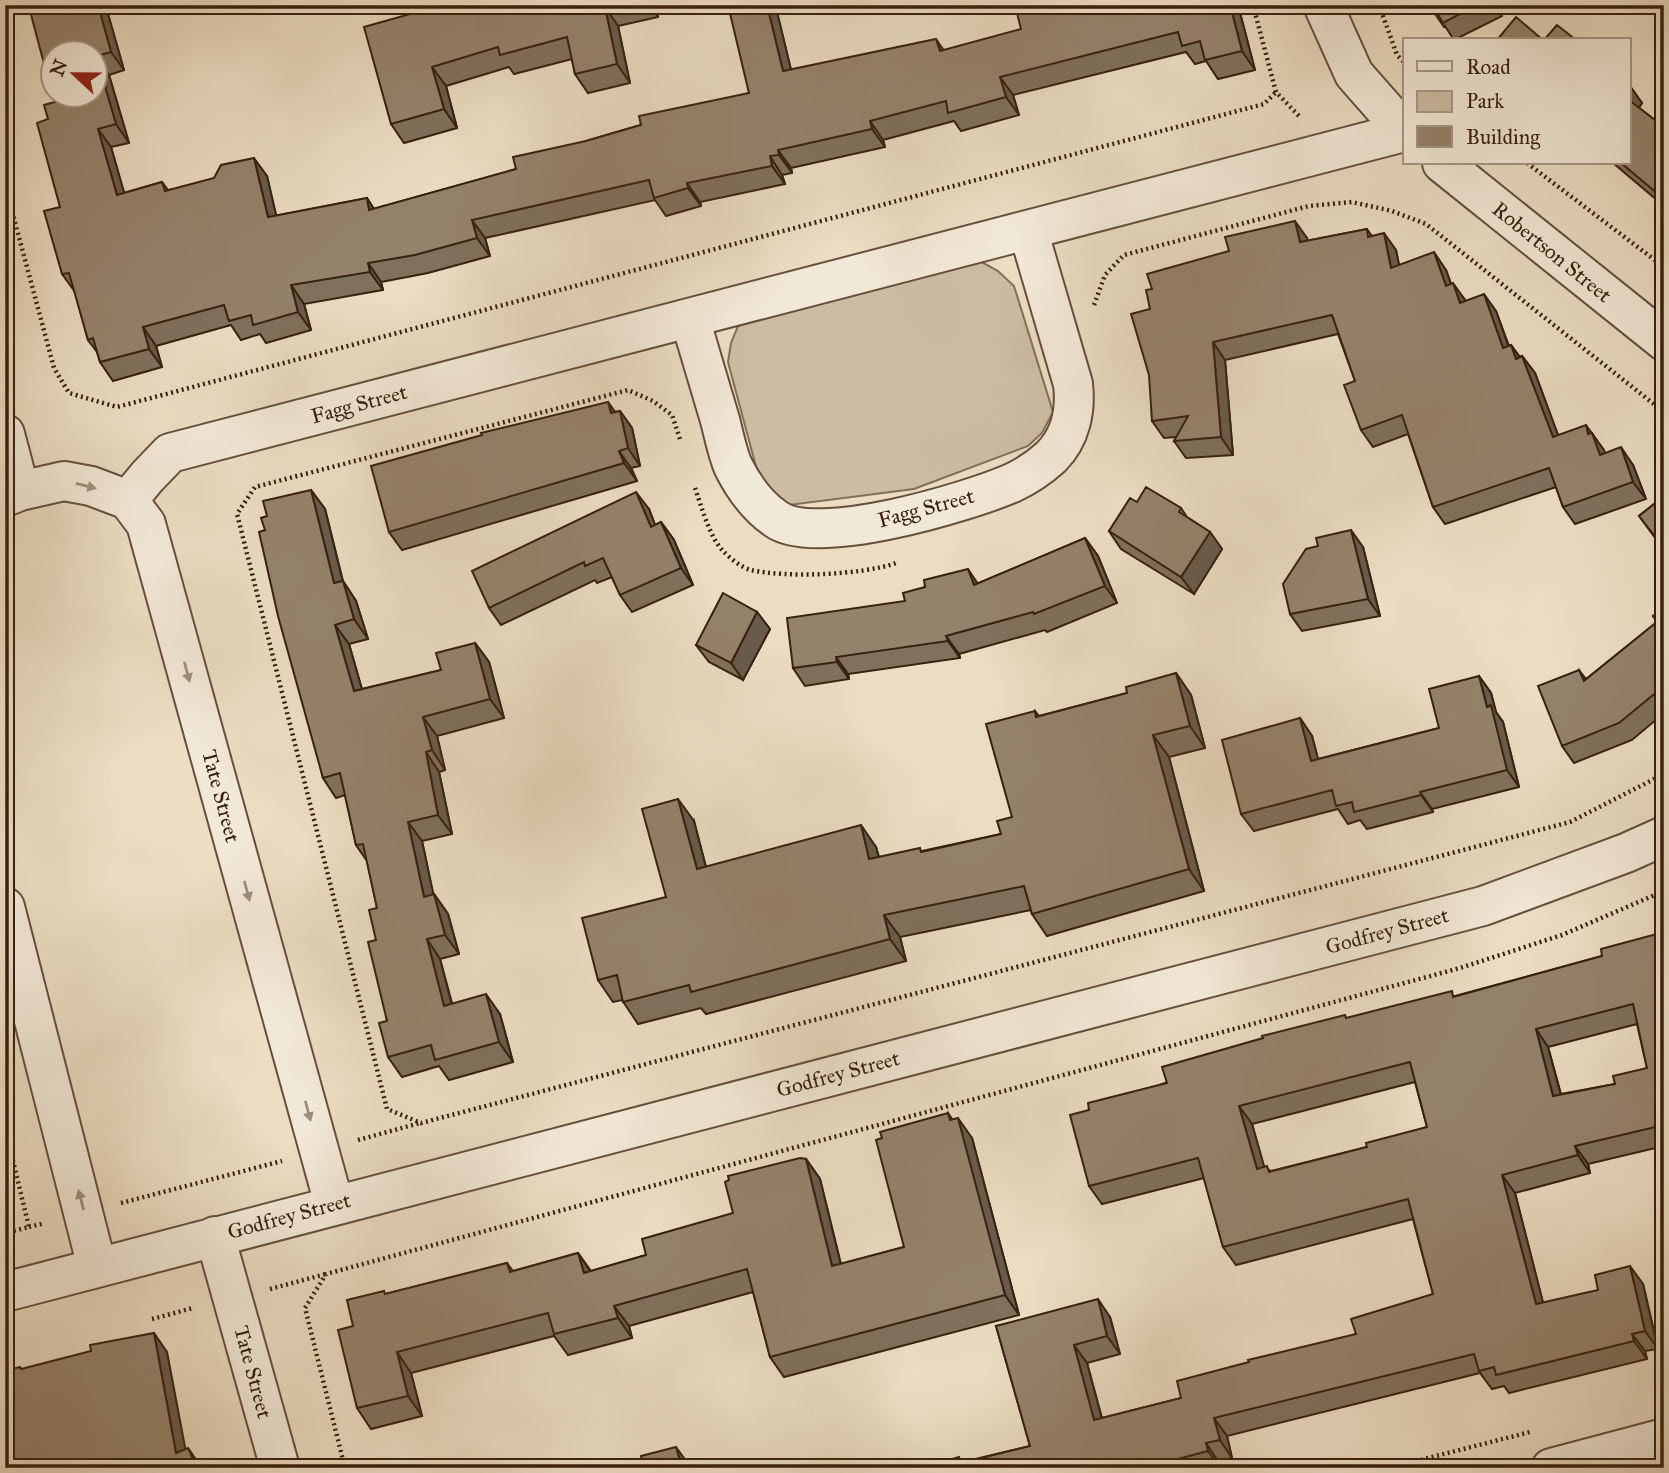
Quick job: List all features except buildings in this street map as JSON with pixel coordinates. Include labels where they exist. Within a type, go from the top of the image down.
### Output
[{"type":"street","points":[[1323,5],[1354,75],[1403,131]]},
{"type":"street","name":"Fagg Street","points":[[128,500],[170,453],[1403,132]]},
{"type":"street","name":"Robertson Street","points":[[1442,164],[1664,341]]},
{"type":"street","name":"Fagg Street","points":[[690,319],[733,465],[752,498],[778,521],[805,528],[836,529],[953,503],[1013,483],[1034,470],[1052,456],[1065,439],[1073,416],[1073,384],[1028,230]]},
{"type":"street","points":[[5,434],[13,494],[64,481],[91,486],[128,500]]},
{"type":"street","name":"Tate Street","points":[[128,500],[146,524],[334,1205]]},
{"type":"street","name":"Godfrey Street","points":[[5,1292],[1483,906],[1626,853],[1664,836]]},
{"type":"street","points":[[5,907],[97,1266]]},
{"type":"street","name":"Tate Street","points":[[215,1236],[280,1468]]},
{"type":"street","points":[[1551,1468],[1664,1438]]},
{"type":"path","points":[[5,185],[54,368],[69,393],[117,407],[1264,104],[1276,92],[1253,5]]},
{"type":"path","points":[[1379,5],[1397,55],[1403,61]]},
{"type":"path","points":[[1528,164],[1664,267]]},
{"type":"path","points":[[1097,316],[1094,304],[1105,275],[1124,255],[1309,206],[1352,202],[1392,211],[1426,224],[1664,412]]},
{"type":"path","points":[[421,1122],[387,1109],[237,514],[255,487],[628,390],[653,401],[672,415],[680,440]]},
{"type":"path","points":[[692,477],[704,514],[722,551],[748,569],[793,575],[881,568],[906,559]]},
{"type":"path","points":[[5,1233],[1570,822],[1664,774]]},
{"type":"path","points":[[345,1468],[305,1308],[326,1274],[1460,968],[1562,935],[1664,891]]},
{"type":"path","points":[[5,1128],[29,1227]]},
{"type":"green space","points":[[978,260],[998,271],[1014,286],[1053,412],[1042,433],[1028,446],[914,489],[789,505],[762,489],[728,362],[731,343],[738,326],[760,317]]}]
